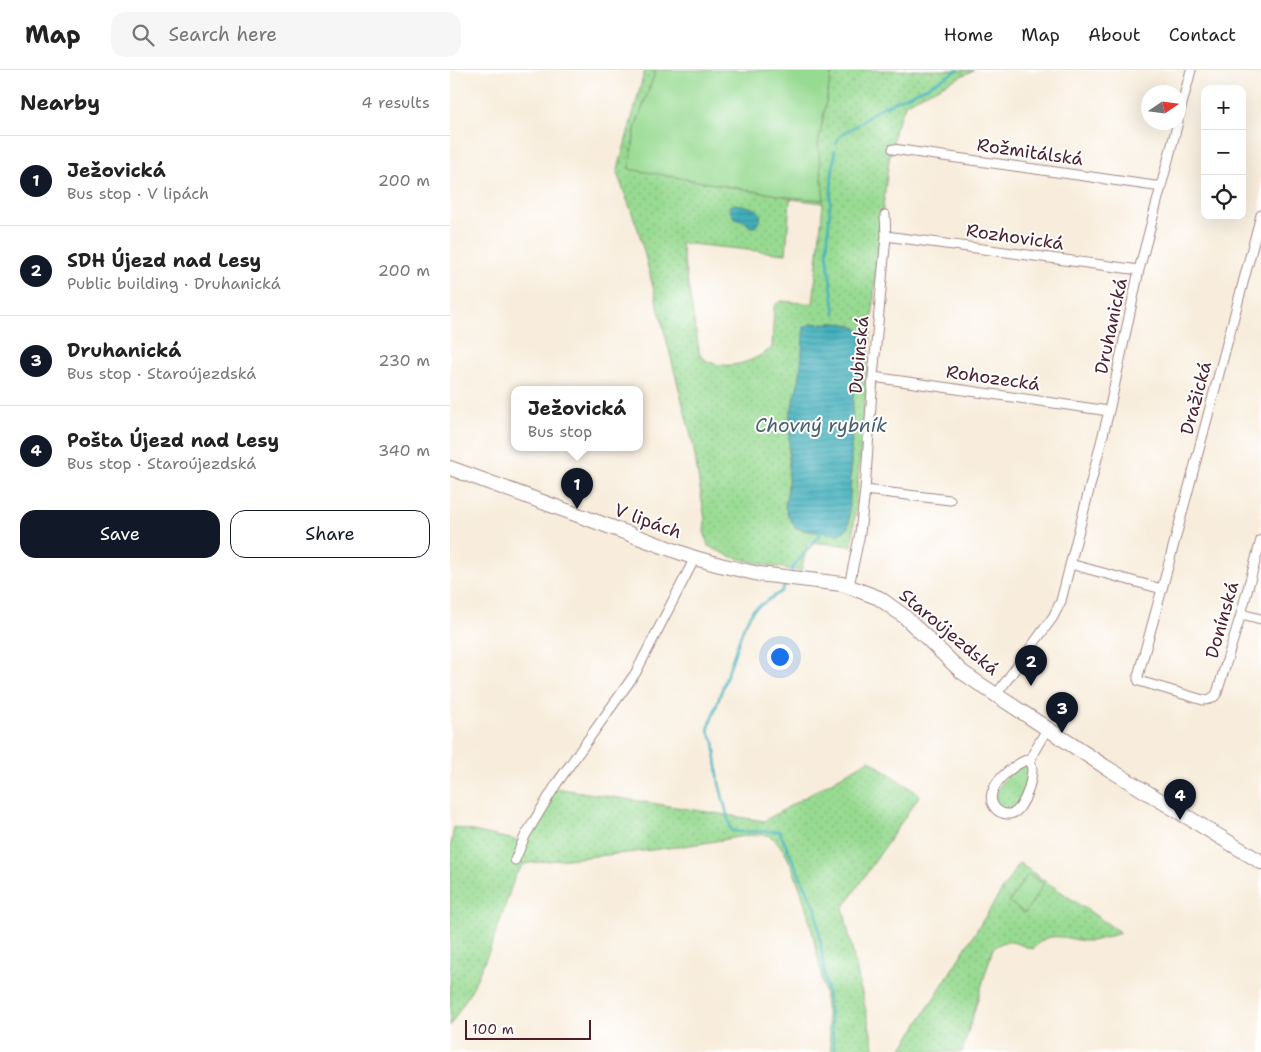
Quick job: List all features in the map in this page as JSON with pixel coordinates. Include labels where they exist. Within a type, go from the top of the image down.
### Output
[{"type":"street","name":"Druhanická","points":[[1186,87],[1190,70]]},
{"type":"street","name":"Druhanická","points":[[996,695],[1053,617],[1061,601],[1109,410],[1140,270],[1176,130]]},
{"type":"street","name":"Rožmitálská","points":[[893,149],[1162,187]]},
{"type":"street","name":"Dražická","points":[[1203,700],[1142,682],[1138,679],[1261,215]]},
{"type":"street","name":"Dubinská","points":[[849,586],[860,533],[865,490],[886,236],[885,216]]},
{"type":"street","name":"Rozhovická","points":[[886,236],[1140,270]]},
{"type":"street","name":"Rohozecká","points":[[873,377],[1109,410]]},
{"type":"street","name":"V lipách","points":[[450,468],[695,558],[720,565]]},
{"type":"street","points":[[865,490],[950,500]]},
{"type":"street","name":"Donínská","points":[[1203,700],[1210,700],[1217,693],[1261,540]]},
{"type":"street","points":[[515,860],[525,836],[557,783],[635,674],[695,558]]},
{"type":"street","points":[[1070,564],[1162,589]]},
{"type":"street","name":"Staroújezdská","points":[[720,565],[759,574],[842,584],[879,598],[904,616],[962,672],[1104,766],[1261,862]]},
{"type":"street","points":[[1241,614],[1261,619]]},
{"type":"street","points":[[1031,758],[1032,768],[1024,801],[1018,810],[1013,813],[1002,814],[996,811],[992,805],[992,791],[1011,769],[1031,758],[1047,729]]},
{"type":"green space","points":[[645,70],[656,70],[636,126],[629,169],[789,197],[823,200],[818,144],[832,70],[974,70],[906,103],[894,131],[893,153],[890,153],[880,230],[852,546],[808,542],[801,571],[729,556],[708,546],[704,531],[705,520],[693,444],[639,232],[617,173]],"holes":[[[790,199],[823,203],[813,304],[781,301],[774,306],[772,348],[755,358],[746,362],[727,365],[708,361],[700,356],[681,243],[786,254]],[[835,323],[851,325],[862,332],[863,335],[862,355],[853,398],[849,523],[839,534],[796,528],[785,507],[788,487],[790,415],[800,376],[805,327],[811,324]]]},
{"type":"green space","points":[[656,70],[832,70],[818,144],[824,200],[789,197],[629,169],[636,126]]},
{"type":"green space","points":[[869,760],[920,795],[843,908],[875,1052],[831,1052],[821,973],[803,899],[789,860],[780,845],[770,836],[766,835],[523,865],[515,876],[493,942],[473,987],[450,1026],[450,850],[454,827],[520,841],[556,788],[764,821]]},
{"type":"green space","points":[[1020,766],[1027,768],[1028,779],[1018,806],[1010,811],[998,807],[995,794],[1006,778]]},
{"type":"green space","points":[[1019,863],[1121,933],[1089,941],[1059,937],[1046,938],[1033,949],[1011,942],[1001,943],[993,948],[962,1052],[900,1052]]},
{"type":"green space","points":[[1028,874],[1044,884],[1025,913],[1009,902]]},
{"type":"water","points":[[735,204],[752,208],[759,212],[761,216],[755,227],[751,227],[743,220],[735,219],[730,211],[730,206]]},
{"type":"water","name":"Chovný rybník","points":[[835,323],[854,327],[863,335],[862,355],[853,398],[849,523],[847,529],[839,534],[796,528],[785,507],[788,487],[790,415],[800,376],[804,327],[811,324]]},
{"type":"waterway","points":[[836,144],[840,136],[877,110],[929,86],[958,70]]},
{"type":"waterway","points":[[835,151],[827,253],[835,314]]},
{"type":"waterway","points":[[790,574],[793,567],[819,536],[821,530]]},
{"type":"waterway","points":[[787,581],[782,591],[753,610],[744,626],[708,730],[714,742],[719,783],[731,830],[738,832],[779,831],[816,909],[835,1052]]},
{"type":"place","name":"Ježovická","points":[[577,509]]},
{"type":"place","name":"SDH Újezd nad Lesy","points":[[1031,686]]},
{"type":"place","name":"Druhanická","points":[[1062,733]]},
{"type":"place","name":"Pošta Újezd nad Lesy","points":[[1180,820]]}]
